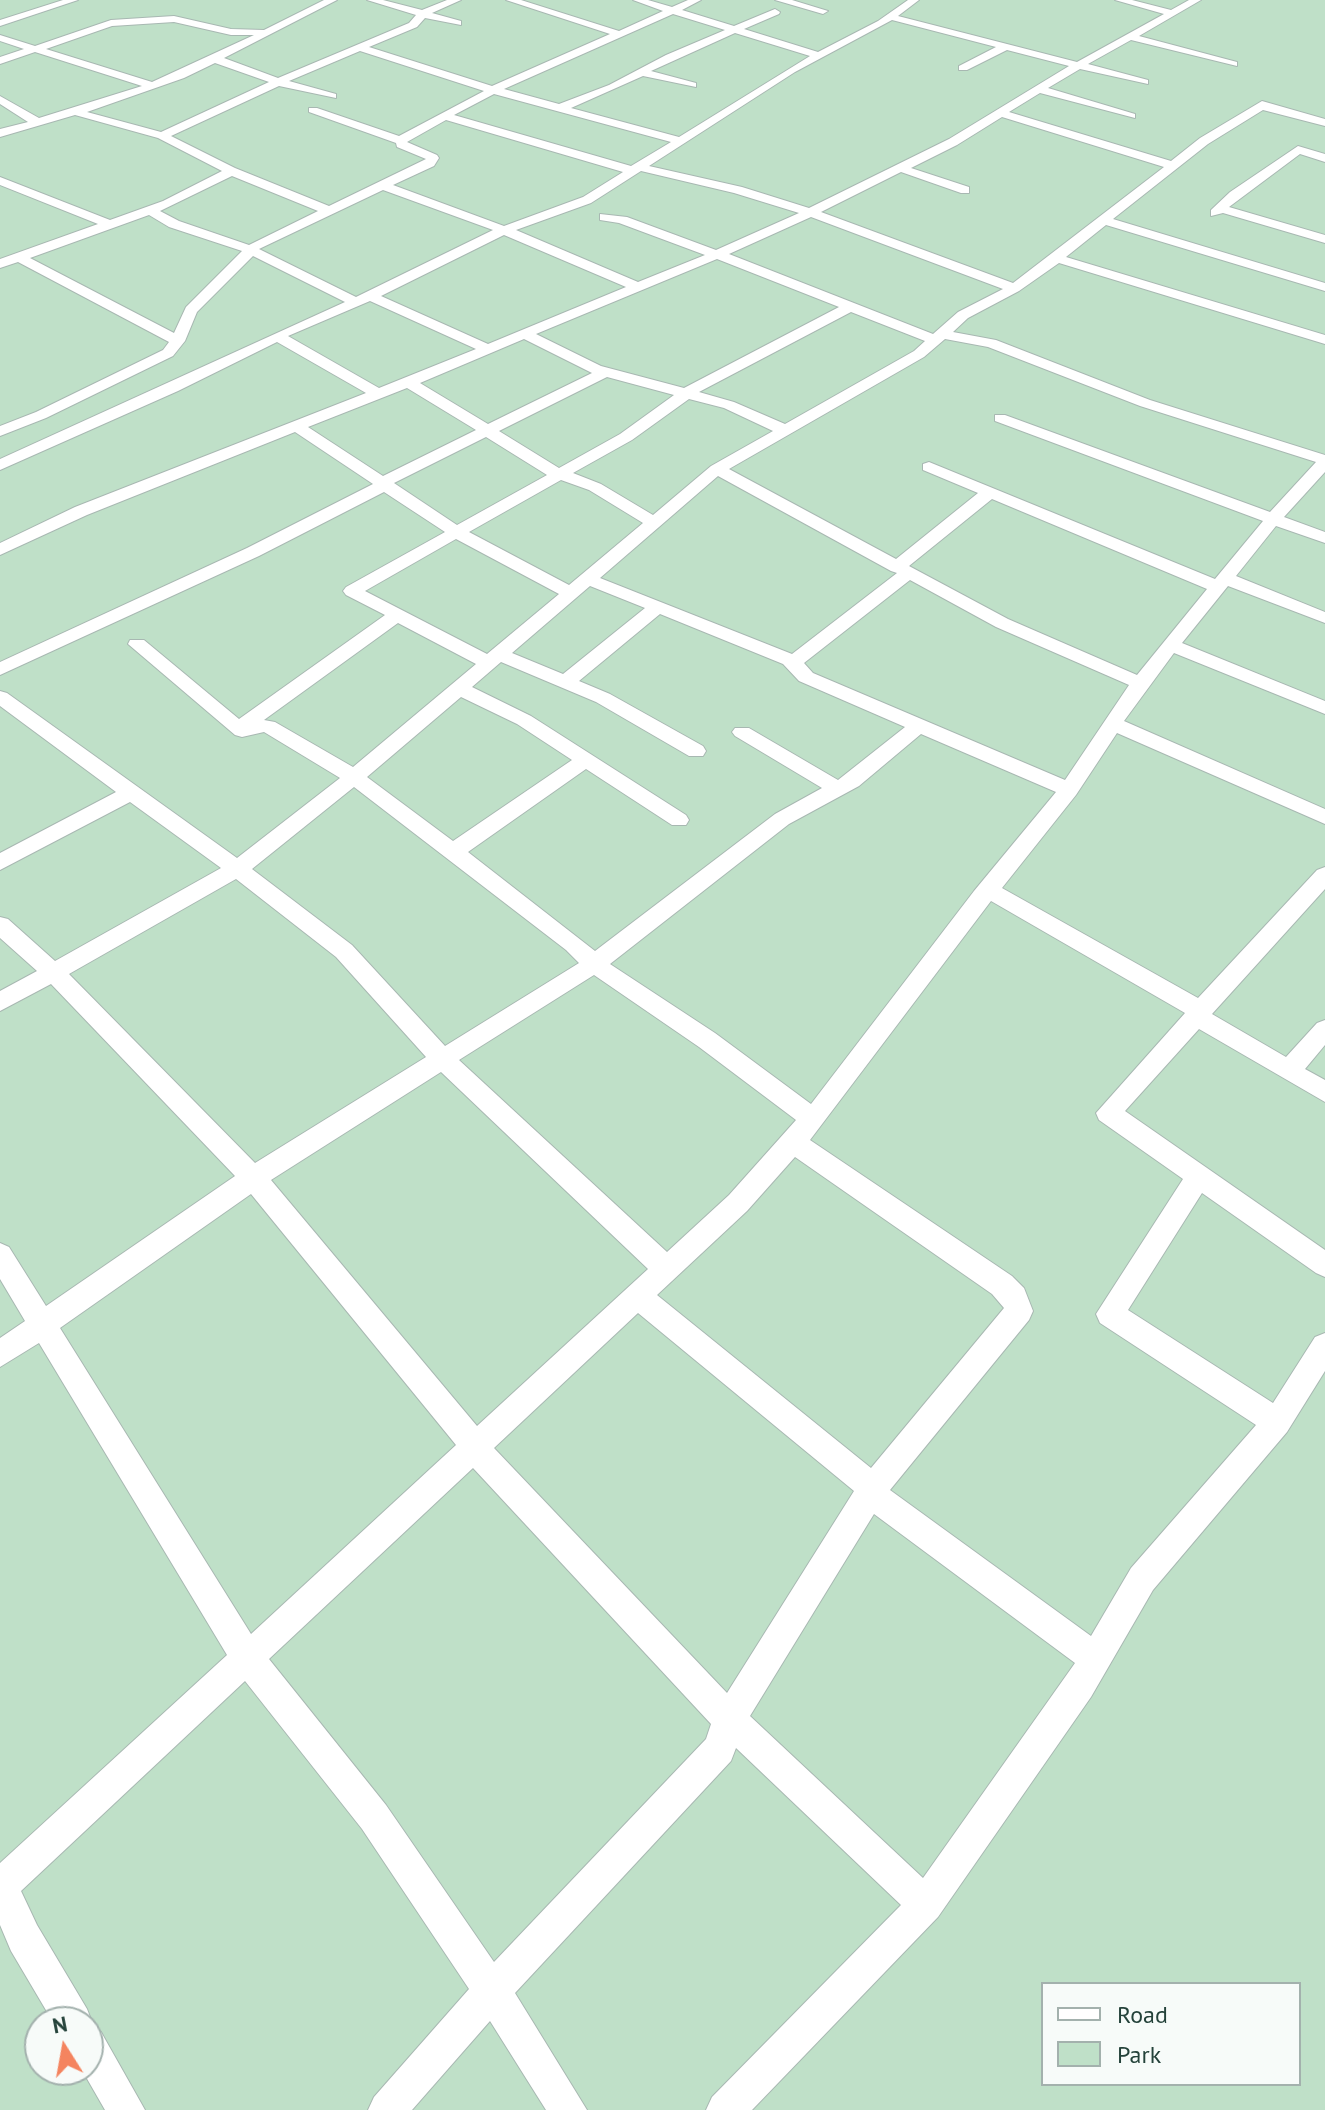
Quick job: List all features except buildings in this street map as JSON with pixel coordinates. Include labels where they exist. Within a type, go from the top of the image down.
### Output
[{"type":"street","points":[[27,0],[53,6]]},
{"type":"street","points":[[0,23],[73,0]]},
{"type":"street","points":[[0,133],[153,86],[332,0]]},
{"type":"street","points":[[372,0],[457,23]]},
{"type":"street","points":[[162,136],[278,82],[413,25],[424,13],[456,0]]},
{"type":"street","points":[[511,0],[619,34]]},
{"type":"street","points":[[638,0],[818,55]]},
{"type":"street","points":[[313,110],[402,141],[493,90],[696,0]]},
{"type":"street","points":[[894,0],[912,2]]},
{"type":"street","points":[[1120,0],[1173,13]]},
{"type":"street","points":[[0,550],[81,511],[379,394],[811,213],[953,142],[1081,64],[1196,0]]},
{"type":"street","points":[[0,465],[363,299],[504,230],[587,200],[678,140],[912,2]]},
{"type":"street","points":[[558,111],[735,29],[777,6],[823,11]]},
{"type":"street","points":[[891,17],[1144,82]]},
{"type":"street","points":[[0,61],[111,23],[174,19],[231,32],[263,32]]},
{"type":"street","points":[[1130,37],[1233,64]]},
{"type":"street","points":[[0,38],[153,86]]},
{"type":"street","points":[[963,68],[1006,46]]},
{"type":"street","points":[[360,48],[558,111],[678,140]]},
{"type":"street","points":[[213,58],[278,82],[332,96]]},
{"type":"street","points":[[642,72],[692,85]]},
{"type":"street","points":[[1040,89],[1131,116]]},
{"type":"street","points":[[0,99],[38,123]]},
{"type":"street","points":[[0,1002],[237,869],[354,777],[717,469],[919,354],[963,315],[1014,288],[1057,258],[1172,165],[1264,104],[1325,123]]},
{"type":"street","points":[[75,112],[162,136],[231,171],[328,210]]},
{"type":"street","points":[[1001,113],[1172,165]]},
{"type":"street","points":[[445,116],[637,169],[738,190],[811,213],[1014,288]]},
{"type":"street","points":[[509,135],[523,128]]},
{"type":"street","points":[[0,431],[168,353],[178,341],[191,310],[257,244],[430,163],[433,158],[401,144],[402,141]]},
{"type":"street","points":[[1325,158],[1298,150],[1234,195],[1219,211],[1325,239]]},
{"type":"street","points":[[900,168],[965,190]]},
{"type":"street","points":[[0,264],[150,210],[231,171]]},
{"type":"street","points":[[0,181],[109,224]]},
{"type":"street","points":[[382,185],[504,230],[637,287]]},
{"type":"street","points":[[150,210],[174,224],[251,250],[488,349]]},
{"type":"street","points":[[64,2006],[24,1938],[0,1887],[738,1203],[813,1119],[988,890],[1069,790],[1140,683],[1273,519],[1325,461],[1145,403],[991,343],[938,337],[848,308],[622,220],[605,217]]},
{"type":"street","points":[[1106,221],[1325,287]]},
{"type":"street","points":[[20,258],[178,341]]},
{"type":"street","points":[[1057,258],[1325,340]]},
{"type":"street","points":[[696,751],[603,698],[494,659],[352,591],[626,437],[688,392],[848,308]]},
{"type":"street","points":[[524,334],[607,371],[729,405],[787,431]]},
{"type":"street","points":[[277,336],[379,394]]},
{"type":"street","points":[[0,669],[253,552],[607,371]]},
{"type":"street","points":[[108,382],[160,414]]},
{"type":"street","points":[[408,382],[561,474],[595,487],[654,523]]},
{"type":"street","points":[[1000,418],[1325,538]]},
{"type":"street","points":[[296,426],[458,533],[513,566],[571,593]]},
{"type":"street","points":[[929,467],[1222,582],[1325,618]]},
{"type":"street","points":[[717,469],[1002,623],[1140,683]]},
{"type":"street","points":[[790,660],[802,658],[990,492]]},
{"type":"street","points":[[588,579],[790,660],[806,677],[1069,790]]},
{"type":"street","points":[[565,682],[657,608]]},
{"type":"street","points":[[239,728],[397,615]]},
{"type":"street","points":[[137,644],[242,731],[250,726],[268,726],[354,777],[574,944],[594,964],[707,1040],[813,1119]]},
{"type":"street","points":[[1171,645],[1325,708]]},
{"type":"street","points":[[459,688],[524,720],[679,820]]},
{"type":"street","points":[[0,697],[237,869],[344,951],[442,1059],[666,1268]]},
{"type":"street","points":[[1113,724],[1325,817]]},
{"type":"street","points":[[0,1354],[253,1178],[594,964],[782,819],[839,789],[920,725]]},
{"type":"street","points":[[742,732],[839,789]]},
{"type":"street","points":[[453,852],[586,760]]},
{"type":"street","points":[[0,862],[132,792]]},
{"type":"street","points":[[1325,875],[1108,1113],[1325,1265]]},
{"type":"street","points":[[988,890],[1325,1092]]},
{"type":"street","points":[[0,925],[54,973],[253,1178],[457,1421],[475,1449],[729,1719],[926,1905]]},
{"type":"street","points":[[1289,1071],[1325,1029]]},
{"type":"street","points":[[387,2110],[492,1991],[719,1749],[729,1719],[872,1491],[1019,1311],[1014,1297],[1002,1285],[793,1142]]},
{"type":"street","points":[[1199,1176],[1110,1314],[1277,1422]]},
{"type":"street","points":[[0,1255],[248,1659],[374,1817],[568,2110]]},
{"type":"street","points":[[638,1296],[872,1491],[1096,1659]]},
{"type":"street","points":[[725,2110],[926,1905],[1080,1686],[1142,1579],[1277,1422],[1325,1346]]},
{"type":"street","points":[[104,2072],[126,2110]]},
{"type":"green space","points":[[0,0],[1325,0],[1325,2110],[0,2110]]}]
